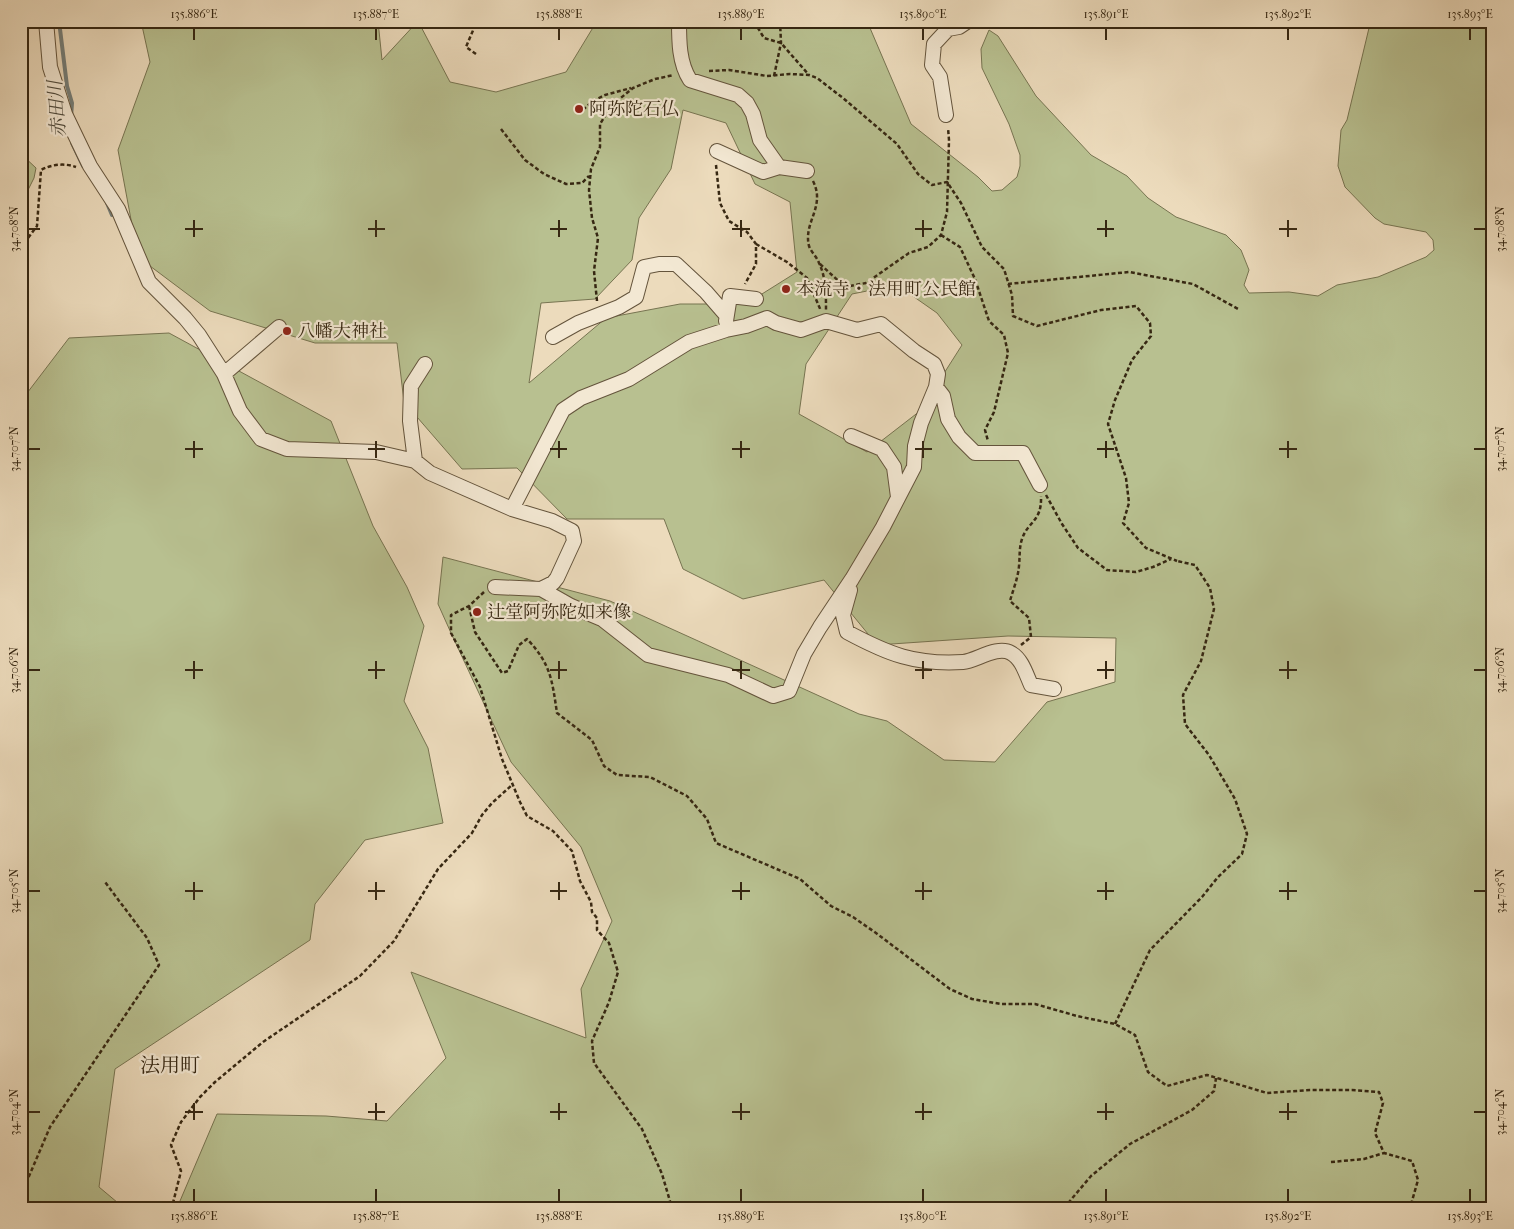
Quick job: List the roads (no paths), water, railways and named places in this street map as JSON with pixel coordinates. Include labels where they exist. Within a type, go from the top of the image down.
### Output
[{"type":"street","points":[[679,21],[679,44],[685,73],[690,80],[738,95],[747,103],[753,114],[760,140],[779,167]]},
{"type":"street","points":[[946,115],[940,77],[932,65],[934,44],[948,29],[959,27],[968,21]]},
{"type":"street","points":[[44,25],[50,67],[72,130],[90,166],[118,209],[149,282],[199,335],[224,374],[240,411],[261,439],[288,449],[376,452],[415,461],[430,474],[512,509],[552,521],[572,531],[574,541],[556,578],[553,583],[541,589]]},
{"type":"street","points":[[717,151],[763,172],[779,167],[807,171]]},
{"type":"street","points":[[554,337],[578,322],[618,307],[636,297],[644,267],[659,264],[676,264],[726,315]]},
{"type":"street","points":[[726,330],[726,315],[730,296],[756,299]]},
{"type":"street","points":[[494,587],[541,589],[572,606],[602,619],[648,655],[728,676],[773,696],[789,691],[804,654],[883,527],[914,467],[915,446],[921,423],[936,386],[938,374],[934,364],[914,351],[881,324],[857,330],[826,321],[801,330],[776,323],[767,318],[746,326],[726,330],[689,342],[628,379],[581,398],[563,410],[512,509]]},
{"type":"street","points":[[224,374],[278,327]]},
{"type":"street","points":[[415,461],[410,421],[411,386],[425,364]]},
{"type":"street","points":[[936,386],[943,396],[948,419],[959,437],[976,453],[1023,453],[1040,485]]},
{"type":"street","points":[[851,436],[882,450],[894,467],[898,497]]},
{"type":"street","points":[[852,579],[843,615],[847,632],[879,649],[903,658],[932,662],[966,662],[987,653],[1004,651],[1011,653],[1022,664],[1031,684],[1054,689]]},
{"type":"waterway","name":"赤田川","points":[[59,21],[67,86],[72,103],[71,117]]},
{"type":"waterway","name":"赤田川","points":[[72,143],[83,166]]},
{"type":"waterway","name":"赤田川","points":[[107,203],[112,215]]},
{"type":"place","name":"阿弥陀石仏","points":[[579,109]]},
{"type":"place","name":"本流寺・法用町公民館","points":[[786,289]]},
{"type":"place","name":"八幡大神社","points":[[287,331]]},
{"type":"place","name":"辻堂阿弥陀如来像","points":[[477,612]]},
{"type":"district","name":"法用町","points":[[170,1065]]}]
